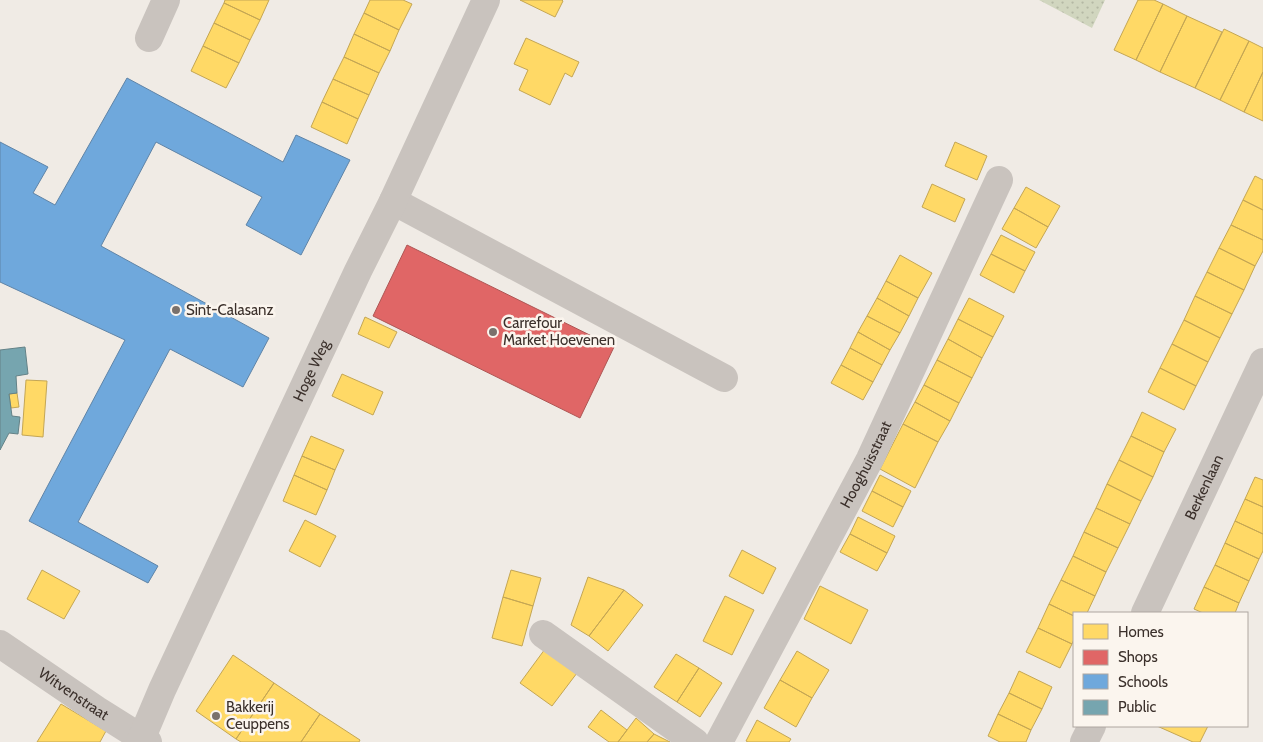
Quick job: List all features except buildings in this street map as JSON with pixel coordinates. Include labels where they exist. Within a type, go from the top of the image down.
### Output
[{"type":"street","points":[[149,38],[166,0]]},
{"type":"street","name":"Hoge Weg","points":[[143,741],[162,690],[486,0]]},
{"type":"street","name":"Hooghuisstraat","points":[[719,742],[870,459],[999,180]]},
{"type":"street","points":[[393,201],[724,378]]},
{"type":"street","name":"Berkenlaan","points":[[1145,612],[1263,362]]},
{"type":"street","points":[[543,634],[695,742]]},
{"type":"street","name":"Witvenstraat","points":[[0,644],[143,741]]},
{"type":"street","points":[[1084,742],[1092,727]]},
{"type":"green space","points":[[1039,0],[1105,0],[1092,28]]},
{"type":"place","name":"Sint-Calasanz","points":[[176,310]]},
{"type":"place","name":"Carrefour Market Hoevenen","points":[[493,332]]},
{"type":"place","name":"Bakkerij Ceuppens","points":[[216,716]]}]
